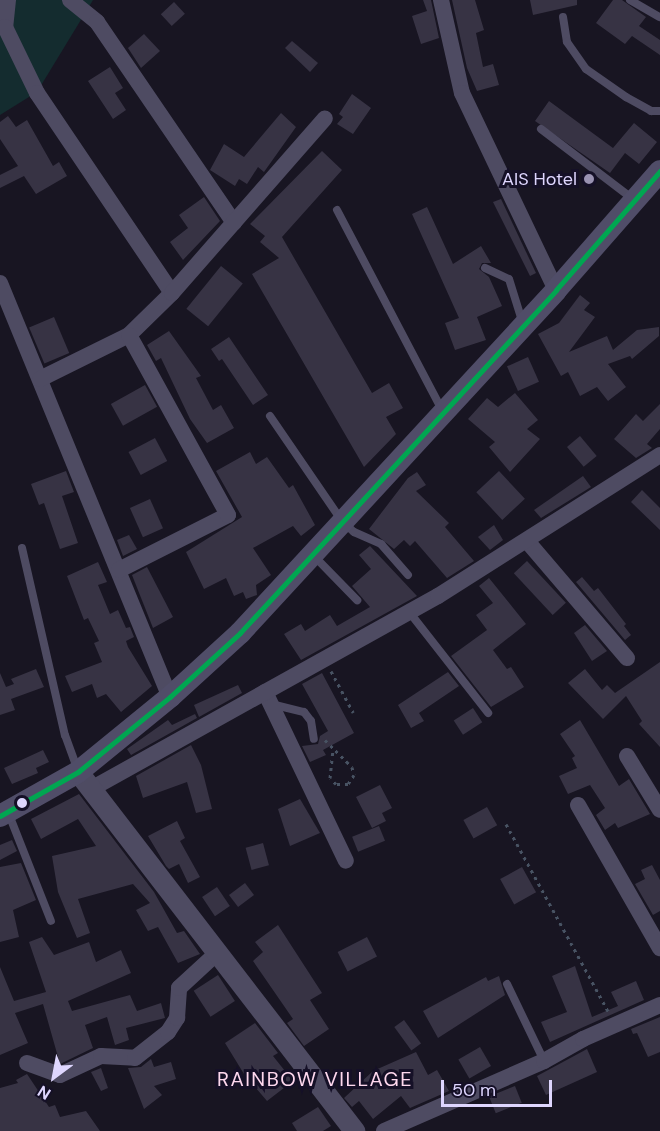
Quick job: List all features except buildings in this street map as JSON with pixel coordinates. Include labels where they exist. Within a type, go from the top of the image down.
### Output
[{"type":"main road","points":[[4,814],[85,781],[170,697],[240,633],[556,290],[660,171]]},
{"type":"street","points":[[8,0],[4,27],[38,93],[172,293]]},
{"type":"street","points":[[70,0],[97,22],[234,223]]},
{"type":"street","points":[[441,0],[462,93],[556,290]]},
{"type":"street","points":[[40,379],[129,335],[172,293],[325,118]]},
{"type":"street","points":[[0,283],[170,697]]},
{"type":"street","points":[[119,570],[228,515],[129,335]]},
{"type":"street","points":[[354,1131],[85,781],[268,698],[325,660],[410,613],[527,541],[660,455]]},
{"type":"street","points":[[527,541],[627,658]]},
{"type":"street","points":[[268,698],[346,861]]},
{"type":"street","points":[[627,756],[660,810]]},
{"type":"street","points":[[578,805],[660,948]]},
{"type":"street","points":[[27,1063],[60,1075],[101,1056],[135,1058],[168,1032],[177,1018],[176,998],[185,978],[218,952]]},
{"type":"street","points":[[384,1131],[544,1061],[660,1005]]},
{"type":"lane","points":[[630,0],[660,17]]},
{"type":"lane","points":[[563,17],[567,42],[586,69],[626,97],[651,111],[660,111]]},
{"type":"lane","points":[[541,129],[635,201]]},
{"type":"lane","points":[[336,210],[444,412]]},
{"type":"lane","points":[[485,268],[509,279],[523,324]]},
{"type":"lane","points":[[270,416],[342,521],[354,532],[381,544],[408,575]]},
{"type":"lane","points":[[22,548],[65,735],[85,781]]},
{"type":"lane","points":[[312,553],[357,600]]},
{"type":"lane","points":[[410,613],[488,713]]},
{"type":"lane","points":[[268,698],[304,712],[311,721],[314,739]]},
{"type":"lane","points":[[4,814],[51,921]]},
{"type":"lane","points":[[507,984],[544,1061]]},
{"type":"path","points":[[325,660],[353,712]]},
{"type":"path","points":[[333,751],[353,770],[353,778],[344,786],[330,778],[333,751]]},
{"type":"path","points":[[506,824],[616,1025]]},
{"type":"green space","points":[[0,0],[93,0],[37,92],[0,115]]},
{"type":"transit line","points":[[0,816],[78,772],[170,697],[240,633],[556,290],[660,171]]},
{"type":"place","name":"AIS Hotel","points":[[589,179]]},
{"type":"district","name":"RAINBOW VILLAGE","points":[[315,1079]]}]
